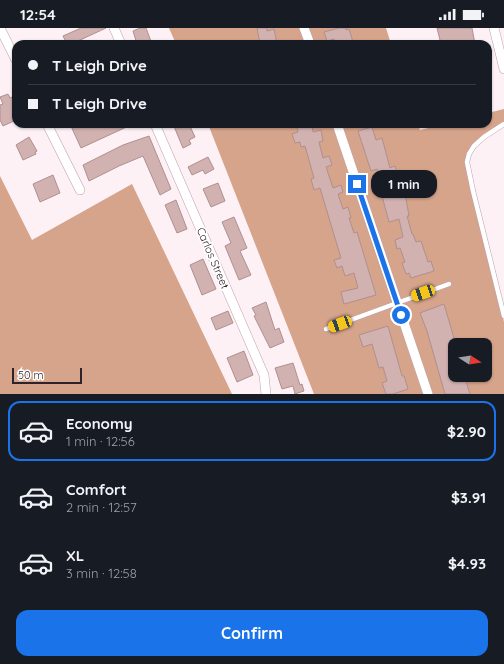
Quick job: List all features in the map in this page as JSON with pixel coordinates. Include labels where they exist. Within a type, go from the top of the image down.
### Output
[{"type":"street","points":[[0,28],[12,52]]},
{"type":"street","points":[[114,28],[118,40]]},
{"type":"street","points":[[304,28],[308,40]]},
{"type":"street","points":[[494,28],[504,69]]},
{"type":"street","points":[[49,128],[80,190]]},
{"type":"street","name":"Carlos Street","points":[[157,128],[264,375],[266,394]]},
{"type":"street","points":[[338,128],[428,394]]},
{"type":"lane","points":[[504,124],[484,137],[474,146],[469,154],[467,162],[504,316]]},
{"type":"lane","points":[[326,329],[449,284]]},
{"type":"shaded area","points":[[169,28],[386,28],[390,40],[174,40]]},
{"type":"shaded area","points":[[504,109],[504,122],[468,153],[471,191],[504,322],[504,394],[314,394],[210,128],[419,128],[420,130],[428,128],[492,128],[492,112]]},
{"type":"shaded area","points":[[0,176],[32,240],[132,184],[232,394],[0,394]]},
{"type":"building","points":[[81,28],[106,28],[80,40],[65,40],[63,36]]},
{"type":"building","points":[[140,28],[146,28],[150,40],[136,40],[133,31]]},
{"type":"building","points":[[257,28],[267,28],[267,31],[274,29],[276,40],[259,40]]},
{"type":"building","points":[[339,28],[346,28],[346,30],[349,29],[352,40],[327,40],[324,32]]},
{"type":"building","points":[[437,28],[472,28],[474,40],[440,40]]},
{"type":"building","points":[[8,94],[10,98],[12,97],[12,122],[3,126],[0,120],[0,105],[3,104],[0,97]]},
{"type":"building","points":[[72,128],[124,128],[81,148]]},
{"type":"building","points":[[175,128],[191,128],[195,137],[189,140],[191,144],[183,148]]},
{"type":"building","points":[[297,128],[312,128],[313,132],[321,130],[323,141],[319,142],[323,158],[329,156],[332,165],[326,167],[333,188],[341,185],[343,192],[338,194],[343,209],[348,207],[351,218],[349,218],[354,233],[357,232],[376,295],[344,304],[341,292],[358,288],[354,273],[345,276],[342,266],[337,268],[334,260],[341,258],[320,188],[314,190],[311,179],[314,178],[305,146],[301,147],[300,142],[295,143],[292,134],[298,132]]},
{"type":"building","points":[[372,128],[376,140],[382,138],[390,168],[395,166],[406,199],[409,216],[407,216],[412,234],[416,242],[421,241],[428,262],[431,261],[434,271],[411,278],[409,273],[406,274],[402,263],[405,262],[400,248],[397,249],[395,240],[403,237],[399,219],[389,222],[377,169],[371,171],[358,131]]},
{"type":"building","points":[[149,136],[171,189],[160,195],[143,156],[89,181],[83,165],[123,145]]},
{"type":"building","points":[[29,137],[37,151],[35,152],[36,154],[23,160],[16,145]]},
{"type":"building","points":[[208,157],[214,169],[205,174],[203,170],[192,175],[188,167]]},
{"type":"building","points":[[53,175],[60,193],[40,202],[33,184]]},
{"type":"building","points":[[218,183],[225,201],[211,207],[203,189]]},
{"type":"building","points":[[176,200],[187,229],[177,233],[165,205]]},
{"type":"building","points":[[234,217],[247,248],[240,251],[251,275],[239,280],[225,246],[231,243],[222,222]]},
{"type":"building","points":[[203,259],[216,289],[202,295],[190,265]]},
{"type":"building","points":[[266,302],[275,330],[279,328],[284,342],[270,348],[254,316],[256,315],[252,308]]},
{"type":"building","points":[[444,304],[454,338],[448,338],[448,382],[466,382],[470,394],[445,394],[427,331],[420,313]]},
{"type":"building","points":[[228,311],[233,323],[216,330],[211,318]]},
{"type":"building","points":[[388,326],[402,376],[404,376],[408,389],[393,394],[386,394],[382,383],[387,381],[383,367],[379,368],[372,344],[363,347],[359,335]]},
{"type":"building","points":[[244,351],[253,375],[237,382],[227,358]]},
{"type":"building","points":[[293,363],[300,385],[302,384],[304,391],[295,394],[293,386],[282,389],[275,368]]},
{"type":"route","points":[[357,184],[401,315]]}]
